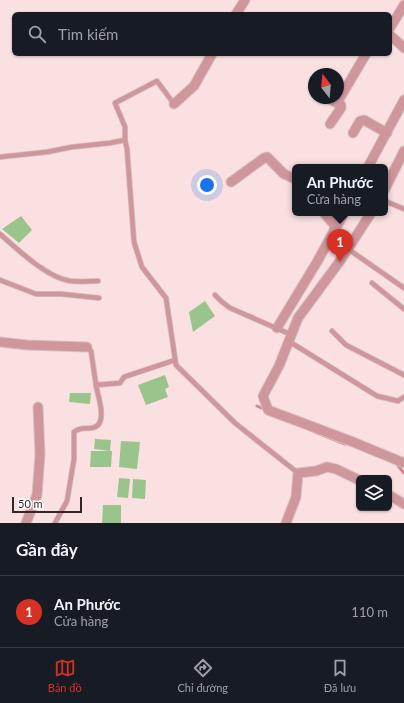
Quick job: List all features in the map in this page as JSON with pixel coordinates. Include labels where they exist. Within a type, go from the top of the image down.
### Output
[{"type":"street","points":[[237,12],[245,0]]},
{"type":"street","points":[[392,25],[404,5]]},
{"type":"street","points":[[392,37],[404,48]]},
{"type":"street","points":[[174,104],[194,86],[211,56]]},
{"type":"street","points":[[344,91],[365,56]]},
{"type":"street","points":[[370,164],[404,100]]},
{"type":"street","points":[[330,124],[341,108],[341,105],[339,104]]},
{"type":"street","points":[[353,133],[360,121],[364,120],[387,133]]},
{"type":"street","points":[[388,183],[403,154]]},
{"type":"street","points":[[231,182],[264,158],[268,157],[284,174],[292,178]]},
{"type":"street","points":[[326,216],[350,246]]},
{"type":"street","points":[[277,328],[313,269],[342,216]]},
{"type":"street","points":[[369,216],[350,246],[298,318],[279,366],[263,396],[268,410],[404,463]]},
{"type":"street","points":[[0,342],[27,345],[87,347]]},
{"type":"street","points":[[26,523],[37,495],[40,454],[38,407]]},
{"type":"street","points":[[286,523],[296,498],[298,472],[316,471],[326,467],[336,469],[356,479]]},
{"type":"street","points":[[392,497],[404,504]]},
{"type":"lane","points":[[174,104],[157,81],[115,103],[125,127],[134,242],[142,267],[166,298],[176,364],[235,423],[298,472]]},
{"type":"lane","points":[[0,157],[33,154],[125,140]]},
{"type":"lane","points":[[388,202],[404,209]]},
{"type":"lane","points":[[0,234],[20,252],[49,273],[69,281],[98,281]]},
{"type":"lane","points":[[350,246],[404,288]]},
{"type":"lane","points":[[0,280],[36,294],[61,294],[99,298]]},
{"type":"lane","points":[[372,283],[404,309]]},
{"type":"lane","points":[[215,295],[230,308],[277,328],[377,396],[398,401],[404,397]]},
{"type":"lane","points":[[332,331],[346,344],[404,375]]},
{"type":"lane","points":[[55,523],[67,502],[74,459],[74,432],[77,429],[98,426],[102,422],[91,351],[87,347]]},
{"type":"lane","points":[[96,385],[120,383],[124,377],[175,360]]},
{"type":"building","points":[[21,216],[32,230],[19,243],[2,229]]},
{"type":"building","points":[[205,301],[215,316],[193,332],[189,312]]},
{"type":"building","points":[[165,375],[169,387],[165,389],[168,397],[146,405],[138,385]]},
{"type":"building","points":[[70,393],[91,393],[90,404],[69,402]]},
{"type":"building","points":[[95,439],[111,440],[110,451],[94,449]]},
{"type":"building","points":[[121,441],[140,442],[137,469],[119,467]]},
{"type":"building","points":[[91,451],[112,451],[111,467],[90,467]]},
{"type":"building","points":[[119,478],[130,479],[128,498],[117,497]]},
{"type":"building","points":[[133,479],[146,480],[145,499],[132,498]]},
{"type":"building","points":[[103,505],[121,505],[121,523],[102,523]]},
{"type":"waterway","points":[[257,406],[266,410]]},
{"type":"waterway","points":[[315,432],[345,444]]},
{"type":"waterway","points":[[395,462],[404,473]]},
{"type":"place","name":"An Phước","points":[[340,262]]}]
